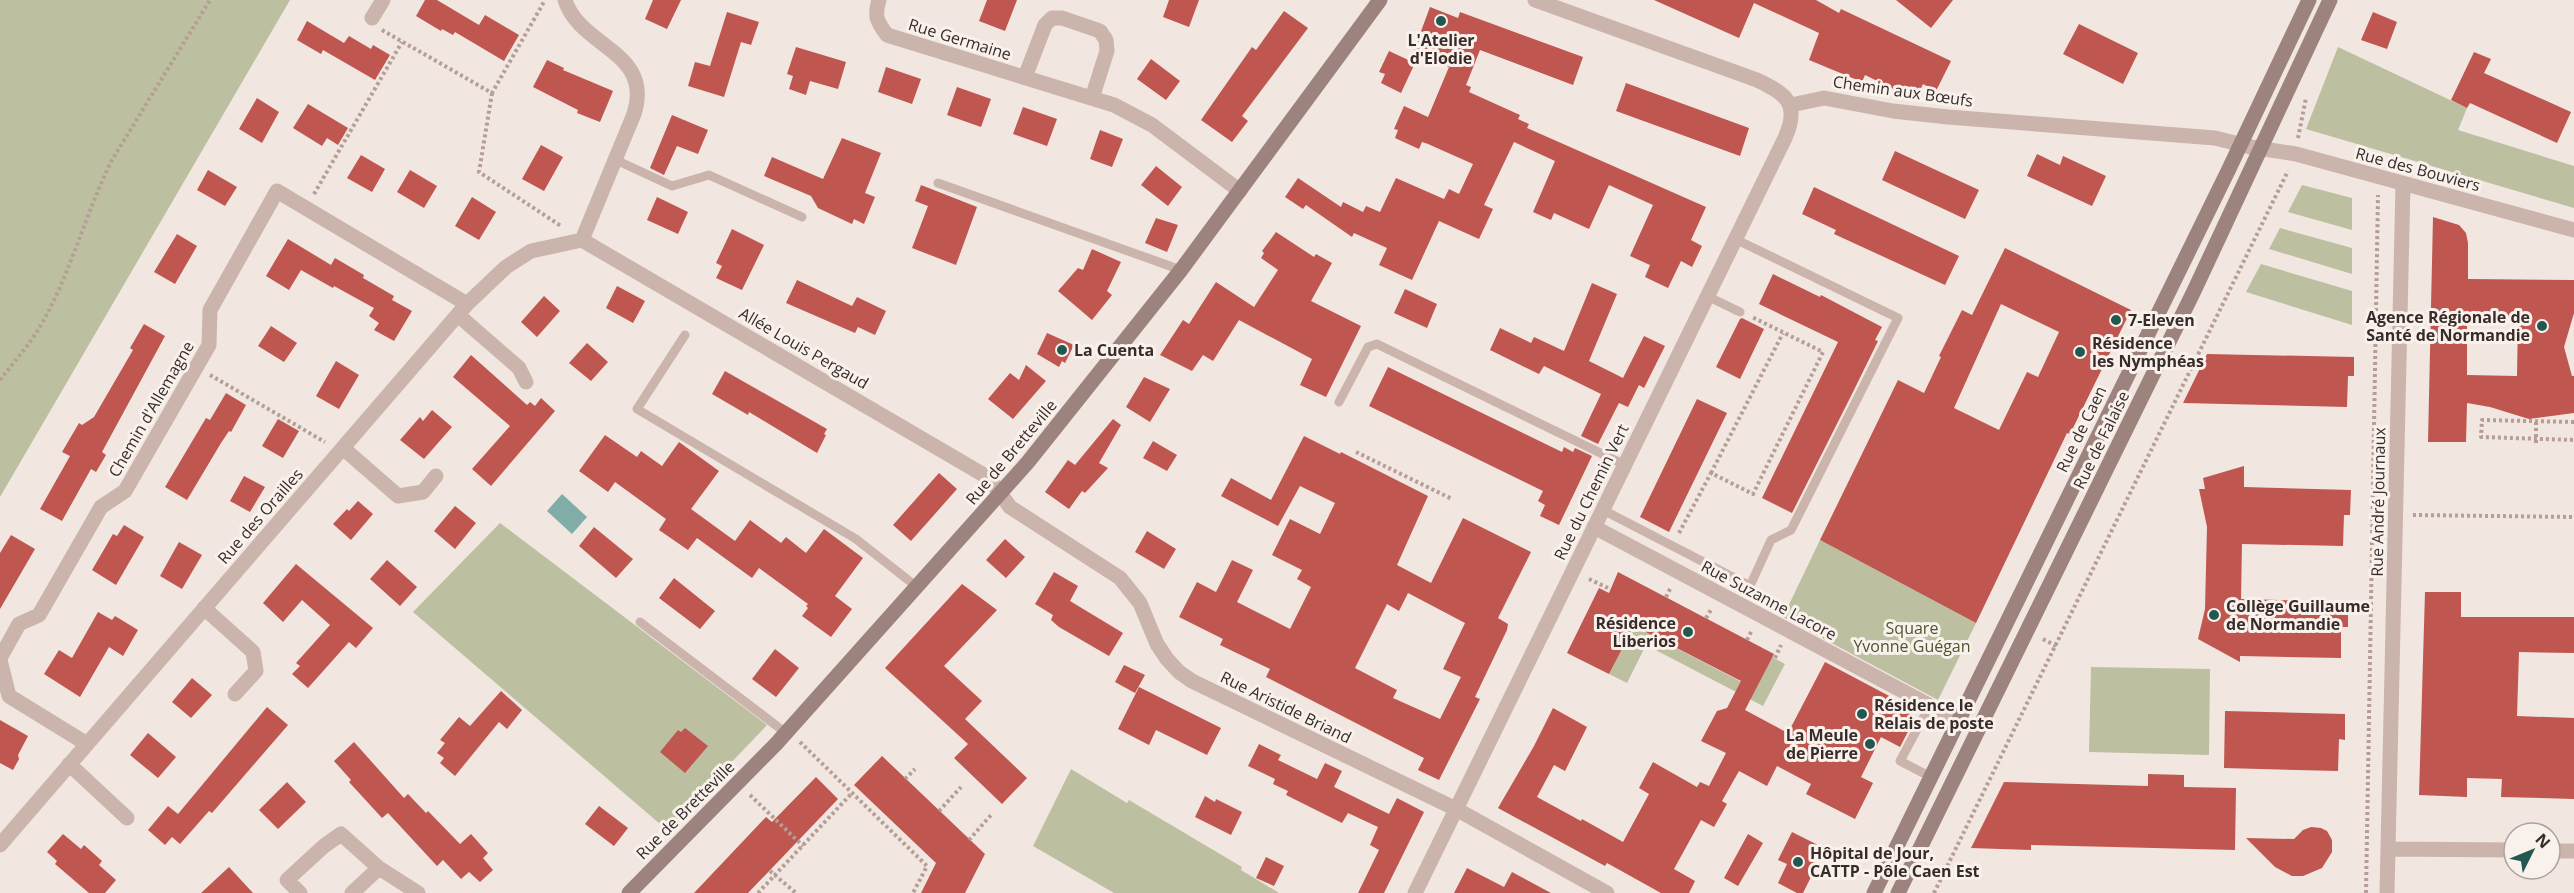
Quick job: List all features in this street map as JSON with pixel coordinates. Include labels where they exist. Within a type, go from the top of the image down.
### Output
[{"type":"main road","name":"Rue de Bretteville","points":[[629,893],[792,736],[917,587],[1001,494],[1181,270],[1380,0]]},
{"type":"main road","name":"Rue de Caen","points":[[1884,873],[2251,146],[2309,0]]},
{"type":"main road","name":"Rue de Falaise","points":[[1898,893],[2199,281],[2251,146],[2330,0]]},
{"type":"main road","points":[[1874,893],[1884,873]]},
{"type":"street","points":[[372,18],[383,0]]},
{"type":"street","name":"Rue Germaine","points":[[879,0],[875,14],[878,24],[887,35],[1092,98],[1132,113],[1152,124],[1240,191]]},
{"type":"street","points":[[1535,0],[1757,80],[1781,93],[1791,105]]},
{"type":"street","points":[[561,1],[577,21],[623,60],[633,72],[638,88],[638,101],[582,240]]},
{"type":"street","name":"Rue Germaine","points":[[1025,77],[1045,25],[1052,18],[1062,18],[1100,31],[1106,40],[1107,51],[1092,98]]},
{"type":"street","name":"Chemin aux Bœufs","points":[[1791,105],[1824,98],[1893,111],[2214,138],[2251,146]]},
{"type":"street","name":"Rue du Chemin Vert","points":[[1415,893],[1790,127],[1793,112],[1791,105]]},
{"type":"street","name":"Rue des Bouviers","points":[[2251,146],[2296,154],[2574,230]]},
{"type":"street","name":"Rue André Journaux","points":[[2387,893],[2403,184]]},
{"type":"street","name":"Chemin d'Allemagne","points":[[87,744],[9,696],[0,659],[19,624],[39,615],[100,507],[125,491],[209,345],[210,310],[277,191],[462,310]]},
{"type":"street","name":"Rue des Orailles","points":[[0,845],[462,310],[506,267],[531,251],[582,240]]},
{"type":"street","name":"Allée Louis Pergaud","points":[[582,240],[989,478],[1001,494]]},
{"type":"street","points":[[462,310],[519,368],[526,382]]},
{"type":"street","points":[[341,449],[398,496],[423,492],[436,476]]},
{"type":"street","name":"Rue Aristide Briand","points":[[1001,494],[1010,507],[1120,578],[1140,603],[1157,644],[1179,672],[1192,681],[1456,809],[1607,893]]},
{"type":"street","name":"Rue Suzanne Lacore","points":[[1594,527],[1959,721]]},
{"type":"street","points":[[204,608],[253,652],[256,671],[235,694]]},
{"type":"street","points":[[69,764],[127,818]]},
{"type":"street","points":[[300,893],[288,880],[324,846],[341,834],[379,868],[418,893]]},
{"type":"street","points":[[2388,849],[2502,850]]},
{"type":"street","points":[[352,893],[379,868]]},
{"type":"street","points":[[1879,893],[1884,873]]},
{"type":"lane","points":[[616,160],[672,186],[709,175],[802,217]]},
{"type":"lane","points":[[938,183],[1181,270]]},
{"type":"lane","points":[[1603,510],[1750,586],[1772,540],[1791,530],[1898,318],[1735,239]]},
{"type":"lane","points":[[1707,296],[1740,312]]},
{"type":"lane","points":[[685,335],[636,409],[856,539],[917,587]]},
{"type":"lane","points":[[1338,402],[1368,347],[1377,344],[1624,465]]},
{"type":"lane","points":[[640,622],[705,667],[792,736]]},
{"type":"lane","points":[[1930,705],[1900,761],[1931,777]]},
{"type":"path","points":[[0,380],[40,327],[61,286],[98,188],[112,160],[210,0]]},
{"type":"path","points":[[545,0],[492,93],[479,172],[582,240]]},
{"type":"path","points":[[372,18],[383,31],[492,93]]},
{"type":"path","points":[[306,208],[402,42]]},
{"type":"path","points":[[1934,893],[2296,154],[2306,99],[2310,89]]},
{"type":"path","points":[[2366,893],[2378,195]]},
{"type":"path","points":[[1711,473],[1753,494],[1823,352],[1740,312]]},
{"type":"path","points":[[1673,546],[1783,333]]},
{"type":"path","points":[[196,367],[341,449]]},
{"type":"path","points":[[2574,422],[2482,420],[2481,437],[2536,442],[2574,440]]},
{"type":"path","points":[[2536,420],[2536,442]]},
{"type":"path","points":[[1356,452],[1452,499]]},
{"type":"path","points":[[2415,515],[2574,518]]},
{"type":"path","points":[[1585,577],[1610,589]]},
{"type":"path","points":[[2042,639],[2056,646]]},
{"type":"path","points":[[792,736],[927,866],[913,893]]},
{"type":"path","points":[[905,779],[915,769]]},
{"type":"path","points":[[939,811],[961,788]]},
{"type":"path","points":[[747,792],[803,846]]},
{"type":"path","points":[[758,893],[852,793]]},
{"type":"path","points":[[969,840],[991,815]]},
{"type":"path","points":[[822,816],[827,820]]},
{"type":"path","points":[[770,871],[796,893]]},
{"type":"green space","points":[[0,0],[290,0],[0,497]]},
{"type":"green space","points":[[2338,47],[2467,108],[2458,130],[2574,166],[2574,208],[2306,129]]},
{"type":"green space","points":[[2302,185],[2352,198],[2352,230],[2288,212]]},
{"type":"green space","points":[[2280,228],[2352,248],[2352,274],[2269,249]]},
{"type":"green space","points":[[2261,264],[2352,291],[2352,325],[2246,292]]},
{"type":"green space","points":[[500,523],[767,725],[667,830],[413,612]]},
{"type":"green space","name":"Square Yvonne Guégan","points":[[1820,540],[1976,623],[1938,700],[1783,617]]},
{"type":"green space","points":[[1634,626],[1755,689],[1772,657],[1785,664],[1763,706],[1646,645],[1627,683],[1609,674]]},
{"type":"green space","points":[[2091,667],[2210,669],[2209,755],[2089,752]]},
{"type":"green space","points":[[1071,769],[1127,803],[1129,800],[1242,867],[1241,870],[1279,893],[1114,893],[1033,846]]},
{"type":"water","points":[[562,494],[587,517],[572,534],[547,511]]},
{"type":"building","points":[[425,0],[437,0],[479,25],[485,15],[519,35],[504,61],[455,32],[453,35],[442,29],[441,31],[416,16]]},
{"type":"building","points":[[653,0],[681,0],[667,29],[645,19]]},
{"type":"building","points":[[987,0],[1017,0],[1005,31],[979,21]]},
{"type":"building","points":[[1169,0],[1199,0],[1189,27],[1163,17]]},
{"type":"building","points":[[1654,0],[1816,0],[1839,13],[1841,9],[1951,61],[1936,91],[1923,84],[1917,97],[1909,93],[1908,96],[1865,75],[1862,82],[1809,60],[1819,33],[1754,3],[1739,38]]},
{"type":"building","points":[[1896,0],[1953,0],[1931,28]]},
{"type":"building","points":[[1430,7],[1458,18],[1460,12],[1583,57],[1573,85],[1480,50],[1466,85],[1471,87],[1469,92],[1520,115],[1518,119],[1529,124],[1527,128],[1706,207],[1691,240],[1702,246],[1692,267],[1681,261],[1668,288],[1645,277],[1650,265],[1630,256],[1653,205],[1609,185],[1589,229],[1554,213],[1551,220],[1533,212],[1555,161],[1514,142],[1484,205],[1493,209],[1479,239],[1439,221],[1412,280],[1379,265],[1387,248],[1354,233],[1352,237],[1306,205],[1303,209],[1285,197],[1298,178],[1341,207],[1343,202],[1363,212],[1366,206],[1380,212],[1396,178],[1444,199],[1449,189],[1459,194],[1473,164],[1422,142],[1419,149],[1395,138],[1398,130],[1394,129],[1404,106],[1428,117],[1449,67],[1414,50]]},
{"type":"building","points":[[1284,11],[1308,28],[1242,116],[1248,121],[1232,142],[1201,120],[1252,47],[1256,50]]},
{"type":"building","points":[[727,12],[759,22],[751,45],[741,42],[724,97],[688,86],[695,62],[710,66]]},
{"type":"building","points":[[2373,12],[2397,22],[2387,49],[2361,40]]},
{"type":"building","points":[[307,21],[344,43],[349,36],[371,49],[373,45],[390,55],[375,80],[323,50],[321,54],[297,40]]},
{"type":"building","points":[[2079,24],[2138,53],[2123,84],[2063,54]]},
{"type":"building","points":[[796,47],[846,62],[838,89],[810,81],[806,95],[789,89],[793,76],[787,74]]},
{"type":"building","points":[[1389,51],[1415,63],[1401,93],[1381,83],[1385,74],[1379,72]]},
{"type":"building","points":[[2474,52],[2491,59],[2484,73],[2571,112],[2557,143],[2470,103],[2467,108],[2451,100]]},
{"type":"building","points":[[1151,59],[1180,81],[1166,100],[1137,79]]},
{"type":"building","points":[[547,60],[564,68],[563,70],[613,91],[600,122],[577,113],[578,110],[533,87]]},
{"type":"building","points":[[886,67],[921,79],[912,104],[878,92]]},
{"type":"building","points":[[1626,83],[1749,128],[1740,156],[1616,111]]},
{"type":"building","points":[[957,87],[991,99],[981,127],[947,115]]},
{"type":"building","points":[[257,98],[279,112],[262,143],[239,129]]},
{"type":"building","points":[[308,104],[348,128],[338,145],[327,138],[322,146],[293,128]]},
{"type":"building","points":[[1023,107],[1057,119],[1047,146],[1013,134]]},
{"type":"building","points":[[672,115],[708,130],[698,154],[677,146],[664,175],[650,168]]},
{"type":"building","points":[[1100,130],[1123,139],[1112,167],[1090,159]]},
{"type":"building","points":[[842,138],[881,153],[865,193],[875,197],[864,224],[854,219],[852,224],[818,208],[811,196],[764,176],[772,157],[823,179]]},
{"type":"building","points":[[541,145],[563,157],[544,191],[522,179]]},
{"type":"building","points":[[1895,151],[1979,190],[1965,219],[1882,180]]},
{"type":"building","points":[[2037,154],[2060,165],[2063,156],[2106,176],[2092,206],[2027,176]]},
{"type":"building","points":[[361,155],[385,169],[372,192],[347,178]]},
{"type":"building","points":[[1156,166],[1182,187],[1168,206],[1141,185]]},
{"type":"building","points":[[208,170],[237,187],[225,206],[197,190]]},
{"type":"building","points":[[410,170],[437,186],[424,208],[397,192]]},
{"type":"building","points":[[921,185],[977,207],[956,265],[912,248],[928,206],[915,201]]},
{"type":"building","points":[[1814,187],[1959,256],[1945,285],[1834,234],[1836,230],[1802,214]]},
{"type":"building","points":[[472,197],[496,212],[479,240],[455,226]]},
{"type":"building","points":[[657,197],[688,212],[678,234],[647,220]]},
{"type":"building","name":"Agence Régionale de Santé de Normandie","points":[[2433,217],[2459,225],[2466,233],[2468,279],[2574,280],[2574,313],[2564,347],[2572,376],[2574,376],[2574,413],[2529,419],[2490,407],[2467,403],[2466,442],[2428,442]],"holes":[[[2467,317],[2518,318],[2517,376],[2467,375]]]},
{"type":"building","points":[[1156,218],[1178,225],[1167,252],[1145,243]]},
{"type":"building","points":[[732,229],[764,245],[742,290],[716,278],[722,266],[716,263]]},
{"type":"building","points":[[1276,232],[1314,257],[1316,254],[1332,263],[1311,301],[1361,326],[1326,397],[1300,385],[1312,359],[1239,320],[1213,361],[1203,355],[1192,371],[1160,355],[1183,320],[1189,324],[1216,282],[1254,307],[1278,270],[1261,258],[1264,253],[1262,251]]},
{"type":"building","points":[[177,234],[197,246],[175,284],[154,272]]},
{"type":"building","points":[[288,239],[331,265],[335,258],[364,275],[363,278],[394,296],[392,300],[412,311],[394,341],[374,330],[379,323],[369,316],[374,308],[334,286],[333,288],[301,270],[289,290],[266,276]]},
{"type":"building","points":[[2005,248],[2131,310],[2070,434],[2067,433],[1976,623],[1820,540],[1898,380],[1924,393],[1962,310],[1972,315]],"holes":[[[2001,304],[2059,332],[2038,377],[2027,372],[1999,430],[1954,408]]]},
{"type":"building","points":[[1092,249],[1121,262],[1107,291],[1112,295],[1092,320],[1058,291],[1078,268],[1083,270]]},
{"type":"building","points":[[1773,274],[1820,297],[1821,295],[1882,327],[1875,340],[1878,341],[1792,513],[1762,498],[1838,342],[1759,304]]},
{"type":"building","points":[[797,280],[852,306],[857,297],[886,311],[875,335],[858,327],[855,333],[786,303]]},
{"type":"building","points":[[1592,283],[1617,294],[1589,361],[1623,378],[1644,336],[1665,346],[1644,388],[1639,385],[1628,407],[1619,403],[1598,444],[1581,436],[1601,394],[1544,366],[1539,374],[1490,350],[1500,328],[1531,343],[1534,337],[1564,351]]},
{"type":"building","points":[[617,286],[645,301],[633,323],[606,308]]},
{"type":"building","points":[[1405,289],[1437,304],[1427,328],[1394,313]]},
{"type":"building","points":[[544,296],[560,311],[537,337],[521,322]]},
{"type":"building","points":[[1742,318],[1764,329],[1740,379],[1716,367]]},
{"type":"building","points":[[144,324],[165,336],[102,452],[106,455],[96,472],[91,469],[62,521],[40,509],[70,456],[62,452],[79,423],[82,425],[94,417],[133,350],[130,348]]},
{"type":"building","points":[[271,326],[297,343],[284,362],[258,346]]},
{"type":"building","points":[[1047,333],[1074,345],[1065,363],[1062,361],[1059,367],[1037,354]]},
{"type":"building","points":[[587,343],[608,362],[591,381],[569,363]]},
{"type":"building","points":[[2207,354],[2354,357],[2354,376],[2348,376],[2347,407],[2183,403]]},
{"type":"building","points":[[471,355],[527,405],[530,402],[535,406],[541,398],[555,411],[491,486],[472,469],[510,426],[453,377]]},
{"type":"building","points":[[336,361],[359,375],[339,409],[316,396]]},
{"type":"building","points":[[1026,365],[1046,381],[1013,419],[988,399],[1010,373],[1019,380]]},
{"type":"building","points":[[1388,367],[1562,452],[1564,447],[1573,452],[1575,448],[1592,456],[1559,525],[1540,516],[1545,505],[1538,501],[1543,491],[1369,406]]},
{"type":"building","points":[[725,371],[827,429],[817,453],[749,412],[748,415],[712,394]]},
{"type":"building","points":[[1144,377],[1170,389],[1150,422],[1126,407]]},
{"type":"building","points":[[226,393],[246,405],[187,500],[165,487],[206,418],[210,420]]},
{"type":"building","points":[[1697,399],[1727,413],[1669,532],[1640,517]]},
{"type":"building","points":[[432,410],[452,427],[424,459],[400,440],[420,417],[423,421]]},
{"type":"building","points":[[278,419],[299,431],[283,458],[262,446]]},
{"type":"building","points":[[1113,419],[1121,425],[1099,463],[1108,468],[1085,493],[1082,491],[1069,509],[1045,492],[1068,460],[1075,465]]},
{"type":"building","points":[[605,435],[637,457],[641,451],[662,466],[679,442],[719,471],[691,509],[735,541],[750,520],[781,543],[786,537],[806,553],[824,529],[863,558],[835,596],[852,609],[831,637],[802,616],[808,604],[759,568],[752,578],[697,538],[688,550],[659,530],[666,519],[615,482],[608,492],[579,471]]},
{"type":"building","points":[[1304,436],[1428,496],[1397,565],[1431,583],[1463,518],[1531,552],[1498,618],[1508,624],[1507,630],[1475,697],[1480,699],[1439,780],[1418,770],[1424,758],[1266,677],[1270,669],[1220,645],[1223,639],[1179,617],[1197,582],[1216,592],[1232,560],[1253,570],[1237,602],[1290,629],[1311,587],[1297,579],[1302,570],[1272,555],[1290,519],[1320,534],[1335,503],[1300,486],[1278,526],[1221,496],[1231,478],[1271,500]],"holes":[[[1408,593],[1465,623],[1443,669],[1461,677],[1440,719],[1393,698],[1397,690],[1355,668],[1387,604],[1399,611]]]},
{"type":"building","points":[[1153,441],[1177,455],[1167,471],[1143,458]]},
{"type":"building","points":[[2244,466],[2244,487],[2351,490],[2350,515],[2344,515],[2343,546],[2242,544],[2241,599],[2348,602],[2348,627],[2341,627],[2341,658],[2240,656],[2240,662],[2198,639],[2205,609],[2207,527],[2199,489],[2205,489],[2203,478]]},
{"type":"building","points":[[939,473],[957,489],[911,541],[893,525]]},
{"type":"building","points":[[244,476],[265,487],[250,512],[230,501]]},
{"type":"building","points":[[358,501],[373,514],[351,540],[333,524]]},
{"type":"building","points":[[455,506],[476,523],[455,549],[434,531]]},
{"type":"building","points":[[124,525],[144,537],[116,585],[92,570],[113,534],[117,536]]},
{"type":"building","points":[[594,527],[633,559],[616,578],[579,546]]},
{"type":"building","points":[[1147,531],[1176,549],[1164,569],[1135,552]]},
{"type":"building","points":[[11,535],[35,549],[0,609],[0,553]]},
{"type":"building","points":[[1005,539],[1025,557],[1006,578],[986,560]]},
{"type":"building","points":[[179,542],[202,555],[182,589],[160,576]]},
{"type":"building","points":[[387,560],[417,587],[400,606],[370,579]]},
{"type":"building","points":[[296,564],[373,628],[356,648],[349,642],[308,688],[292,674],[300,666],[296,663],[330,625],[302,600],[283,622],[263,603]]},
{"type":"building","points":[[1054,572],[1078,586],[1070,601],[1123,633],[1109,656],[1059,627],[1051,620],[1053,615],[1035,604]]},
{"type":"building","points":[[1618,572],[1774,654],[1745,710],[1788,733],[1825,662],[1910,707],[1914,720],[1900,747],[1881,737],[1861,777],[1873,783],[1855,819],[1806,794],[1811,784],[1777,766],[1767,786],[1739,771],[1722,801],[1727,804],[1714,827],[1701,820],[1674,869],[1695,881],[1689,893],[1661,893],[1607,863],[1605,866],[1498,808],[1553,708],[1587,727],[1565,771],[1554,765],[1537,797],[1623,842],[1649,794],[1639,788],[1653,762],[1697,787],[1700,782],[1709,786],[1726,753],[1701,741],[1717,711],[1727,708],[1741,681],[1634,626],[1609,674],[1567,653],[1599,588],[1609,593]]},
{"type":"building","points":[[674,578],[715,611],[700,629],[659,598]]},
{"type":"building","points":[[962,584],[997,610],[944,666],[982,701],[965,719],[1027,778],[1002,804],[954,758],[968,744],[885,668]]},
{"type":"building","points":[[2425,592],[2461,592],[2461,617],[2574,617],[2574,653],[2519,652],[2517,716],[2574,718],[2574,799],[2501,797],[2502,779],[2467,778],[2467,797],[2419,795]]},
{"type":"building","points":[[98,612],[112,620],[115,616],[138,630],[123,656],[109,647],[80,697],[44,674],[59,650],[72,658]]},
{"type":"building","points":[[775,649],[799,668],[776,697],[752,679]]},
{"type":"building","points":[[1124,665],[1145,675],[1135,693],[1115,682]]},
{"type":"building","points":[[192,678],[212,695],[191,718],[172,702]]},
{"type":"building","points":[[1139,687],[1221,728],[1207,755],[1156,730],[1149,745],[1118,729]]},
{"type":"building","points":[[501,691],[522,710],[507,729],[499,722],[455,776],[440,763],[444,758],[437,753],[445,743],[440,740],[459,717],[470,726]]},
{"type":"building","points":[[267,707],[288,725],[212,813],[209,811],[180,844],[172,837],[165,845],[148,830],[168,806],[178,814]]},
{"type":"building","points":[[2225,711],[2345,714],[2345,740],[2339,739],[2338,771],[2224,768]]},
{"type":"building","points":[[0,720],[28,736],[13,770],[0,763]]},
{"type":"building","points":[[685,728],[708,746],[685,773],[660,752],[678,730],[681,732]]},
{"type":"building","points":[[148,733],[176,757],[158,778],[130,755]]},
{"type":"building","points":[[354,742],[404,798],[408,794],[460,844],[471,834],[488,853],[483,858],[493,870],[480,882],[469,872],[461,879],[443,860],[437,866],[388,813],[382,818],[349,782],[351,780],[334,761]]},
{"type":"building","points":[[1259,744],[1281,755],[1278,760],[1317,779],[1325,763],[1342,771],[1334,787],[1389,814],[1397,798],[1424,812],[1384,893],[1358,893],[1379,850],[1370,845],[1378,827],[1348,813],[1342,823],[1286,795],[1288,791],[1273,784],[1275,779],[1248,766]]},
{"type":"building","points":[[882,756],[985,854],[965,893],[921,893],[936,863],[854,785]]},
{"type":"building","points":[[2148,774],[2184,775],[2184,787],[2236,788],[2235,850],[2031,845],[2031,850],[1971,848],[2004,782],[2148,786]]},
{"type":"building","points":[[816,777],[838,799],[748,893],[694,893],[766,817],[772,822]]},
{"type":"building","points":[[287,782],[306,802],[278,829],[259,810]]},
{"type":"building","points":[[1205,796],[1242,812],[1231,835],[1195,817]]},
{"type":"building","points":[[599,806],[628,828],[614,846],[585,824]]},
{"type":"building","points":[[2311,827],[2327,831],[2332,840],[2332,852],[2322,868],[2303,876],[2292,876],[2275,867],[2246,838],[2294,839],[2303,830]]},
{"type":"building","name":"Hôpital de Jour, CATTP - Pôle Caen Est","points":[[1792,832],[1822,847],[1809,873],[1812,875],[1803,893],[1797,893],[1778,883],[1787,864],[1778,860]]},
{"type":"building","points":[[63,834],[81,849],[84,845],[102,861],[99,865],[116,880],[105,893],[89,893],[55,864],[57,861],[47,852]]},
{"type":"building","points":[[1748,834],[1763,843],[1738,886],[1724,878]]},
{"type":"building","points":[[1266,857],[1284,866],[1274,886],[1256,878]]},
{"type":"building","points":[[229,867],[253,893],[201,893]]},
{"type":"building","points":[[1467,868],[1504,887],[1512,872],[1551,893],[1454,893]]},
{"type":"place","name":"L'Atelier d'Elodie","points":[[1441,21]]},
{"type":"place","name":"7-Eleven","points":[[2116,320]]},
{"type":"place","name":"Agence Régionale de Santé de Normandie","points":[[2542,326]]},
{"type":"place","name":"La Cuenta","points":[[1062,350]]},
{"type":"place","name":"Résidence les Nymphéas","points":[[2080,352]]},
{"type":"place","name":"Collège Guillaume de Normandie","points":[[2214,615]]},
{"type":"place","name":"Résidence Liberios","points":[[1688,632]]},
{"type":"place","name":"Résidence le Relais de poste","points":[[1862,714]]},
{"type":"place","name":"La Meule de Pierre","points":[[1870,744]]},
{"type":"place","name":"Hôpital de Jour, CATTP - Pôle Caen Est","points":[[1798,862]]}]
